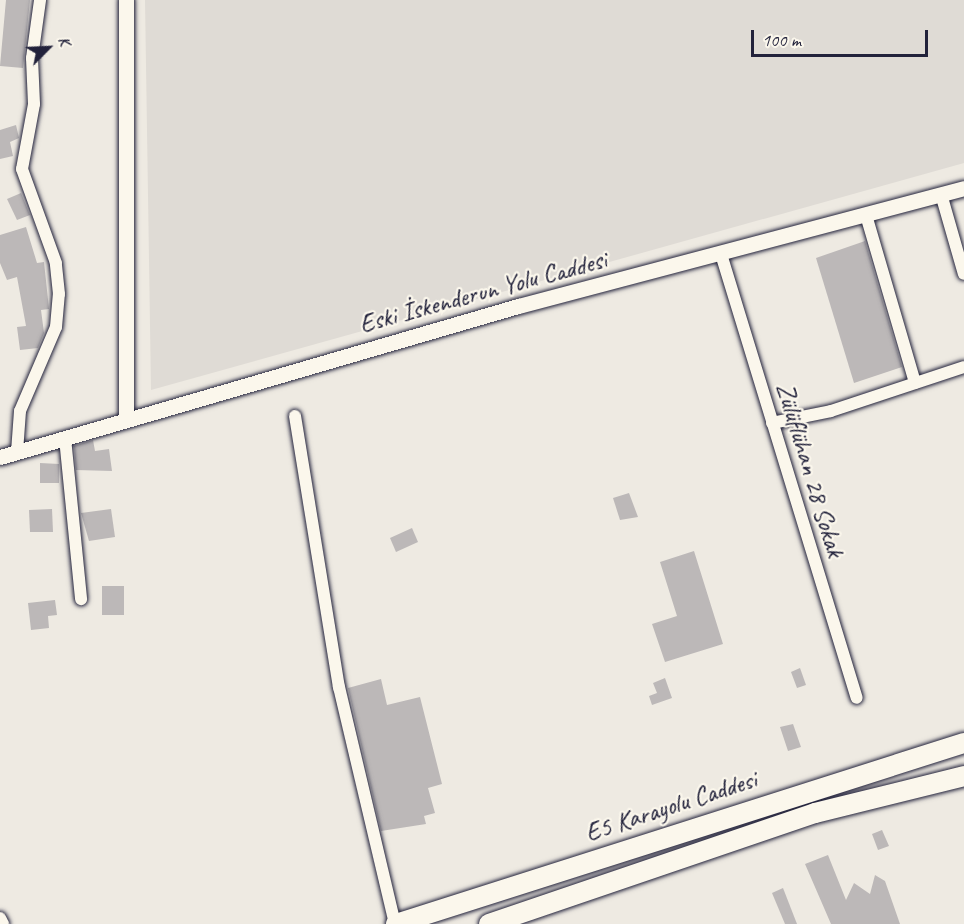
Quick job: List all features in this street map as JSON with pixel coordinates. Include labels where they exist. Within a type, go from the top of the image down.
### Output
[{"type":"highway","name":"E5 Karayolu Caddesi","points":[[396,924],[964,743]]},
{"type":"highway","name":"E5 Karayolu Caddesi","points":[[489,924],[815,813],[964,776]]},
{"type":"street","points":[[17,452],[20,411],[56,327],[59,294],[56,263],[22,169],[33,104],[32,58],[40,0]]},
{"type":"street","points":[[126,0],[126,418]]},
{"type":"street","name":"Eski İskenderun Yolu Caddesi","points":[[0,457],[126,418],[964,188]]},
{"type":"street","points":[[941,194],[964,274]]},
{"type":"street","points":[[866,215],[915,383]]},
{"type":"street","name":"Zülüflühan 28 Sokak","points":[[721,254],[856,698]]},
{"type":"street","points":[[772,423],[831,411],[964,367]]},
{"type":"street","points":[[295,416],[339,687],[396,924]]},
{"type":"street","points":[[65,438],[81,599]]},
{"type":"street","points":[[0,918],[3,924]]},
{"type":"shaded area","points":[[145,0],[964,0],[964,163],[151,390]]},
{"type":"building","points":[[6,0],[30,0],[23,68],[0,66]]},
{"type":"building","points":[[16,125],[19,138],[10,142],[13,156],[0,159],[0,130]]},
{"type":"building","points":[[21,193],[30,215],[17,220],[7,199]]},
{"type":"building","points":[[26,227],[37,263],[44,262],[49,309],[41,310],[44,333],[38,348],[20,350],[17,327],[26,326],[17,277],[7,280],[0,263],[0,235]]},
{"type":"building","points":[[865,241],[902,367],[854,383],[816,258]]},
{"type":"building","points":[[93,440],[95,451],[109,449],[112,471],[76,470],[74,446]]},
{"type":"building","points":[[40,463],[59,464],[59,483],[40,483]]},
{"type":"building","points":[[629,493],[638,517],[620,520],[613,498]]},
{"type":"building","points":[[52,509],[53,532],[30,532],[29,510]]},
{"type":"building","points":[[111,509],[115,537],[89,541],[81,513]]},
{"type":"building","points":[[412,528],[418,542],[396,552],[390,538]]},
{"type":"building","points":[[694,551],[723,644],[665,662],[652,624],[677,616],[660,562]]},
{"type":"building","points":[[102,586],[124,586],[124,615],[102,615]]},
{"type":"building","points":[[55,600],[57,615],[48,616],[49,628],[31,630],[28,603]]},
{"type":"building","points":[[800,668],[806,685],[797,688],[791,672]]},
{"type":"building","points":[[665,678],[672,698],[652,705],[649,696],[657,693],[653,683]]},
{"type":"building","points":[[381,679],[387,705],[420,697],[442,784],[428,788],[435,813],[424,816],[426,824],[381,831],[348,688]]},
{"type":"building","points":[[793,724],[801,747],[788,751],[780,727]]},
{"type":"building","points":[[882,830],[889,846],[878,850],[872,834]]},
{"type":"building","points":[[828,855],[846,900],[854,883],[870,894],[875,875],[885,881],[900,924],[831,924],[805,864]]},
{"type":"building","points":[[783,888],[797,924],[785,924],[772,893]]}]
